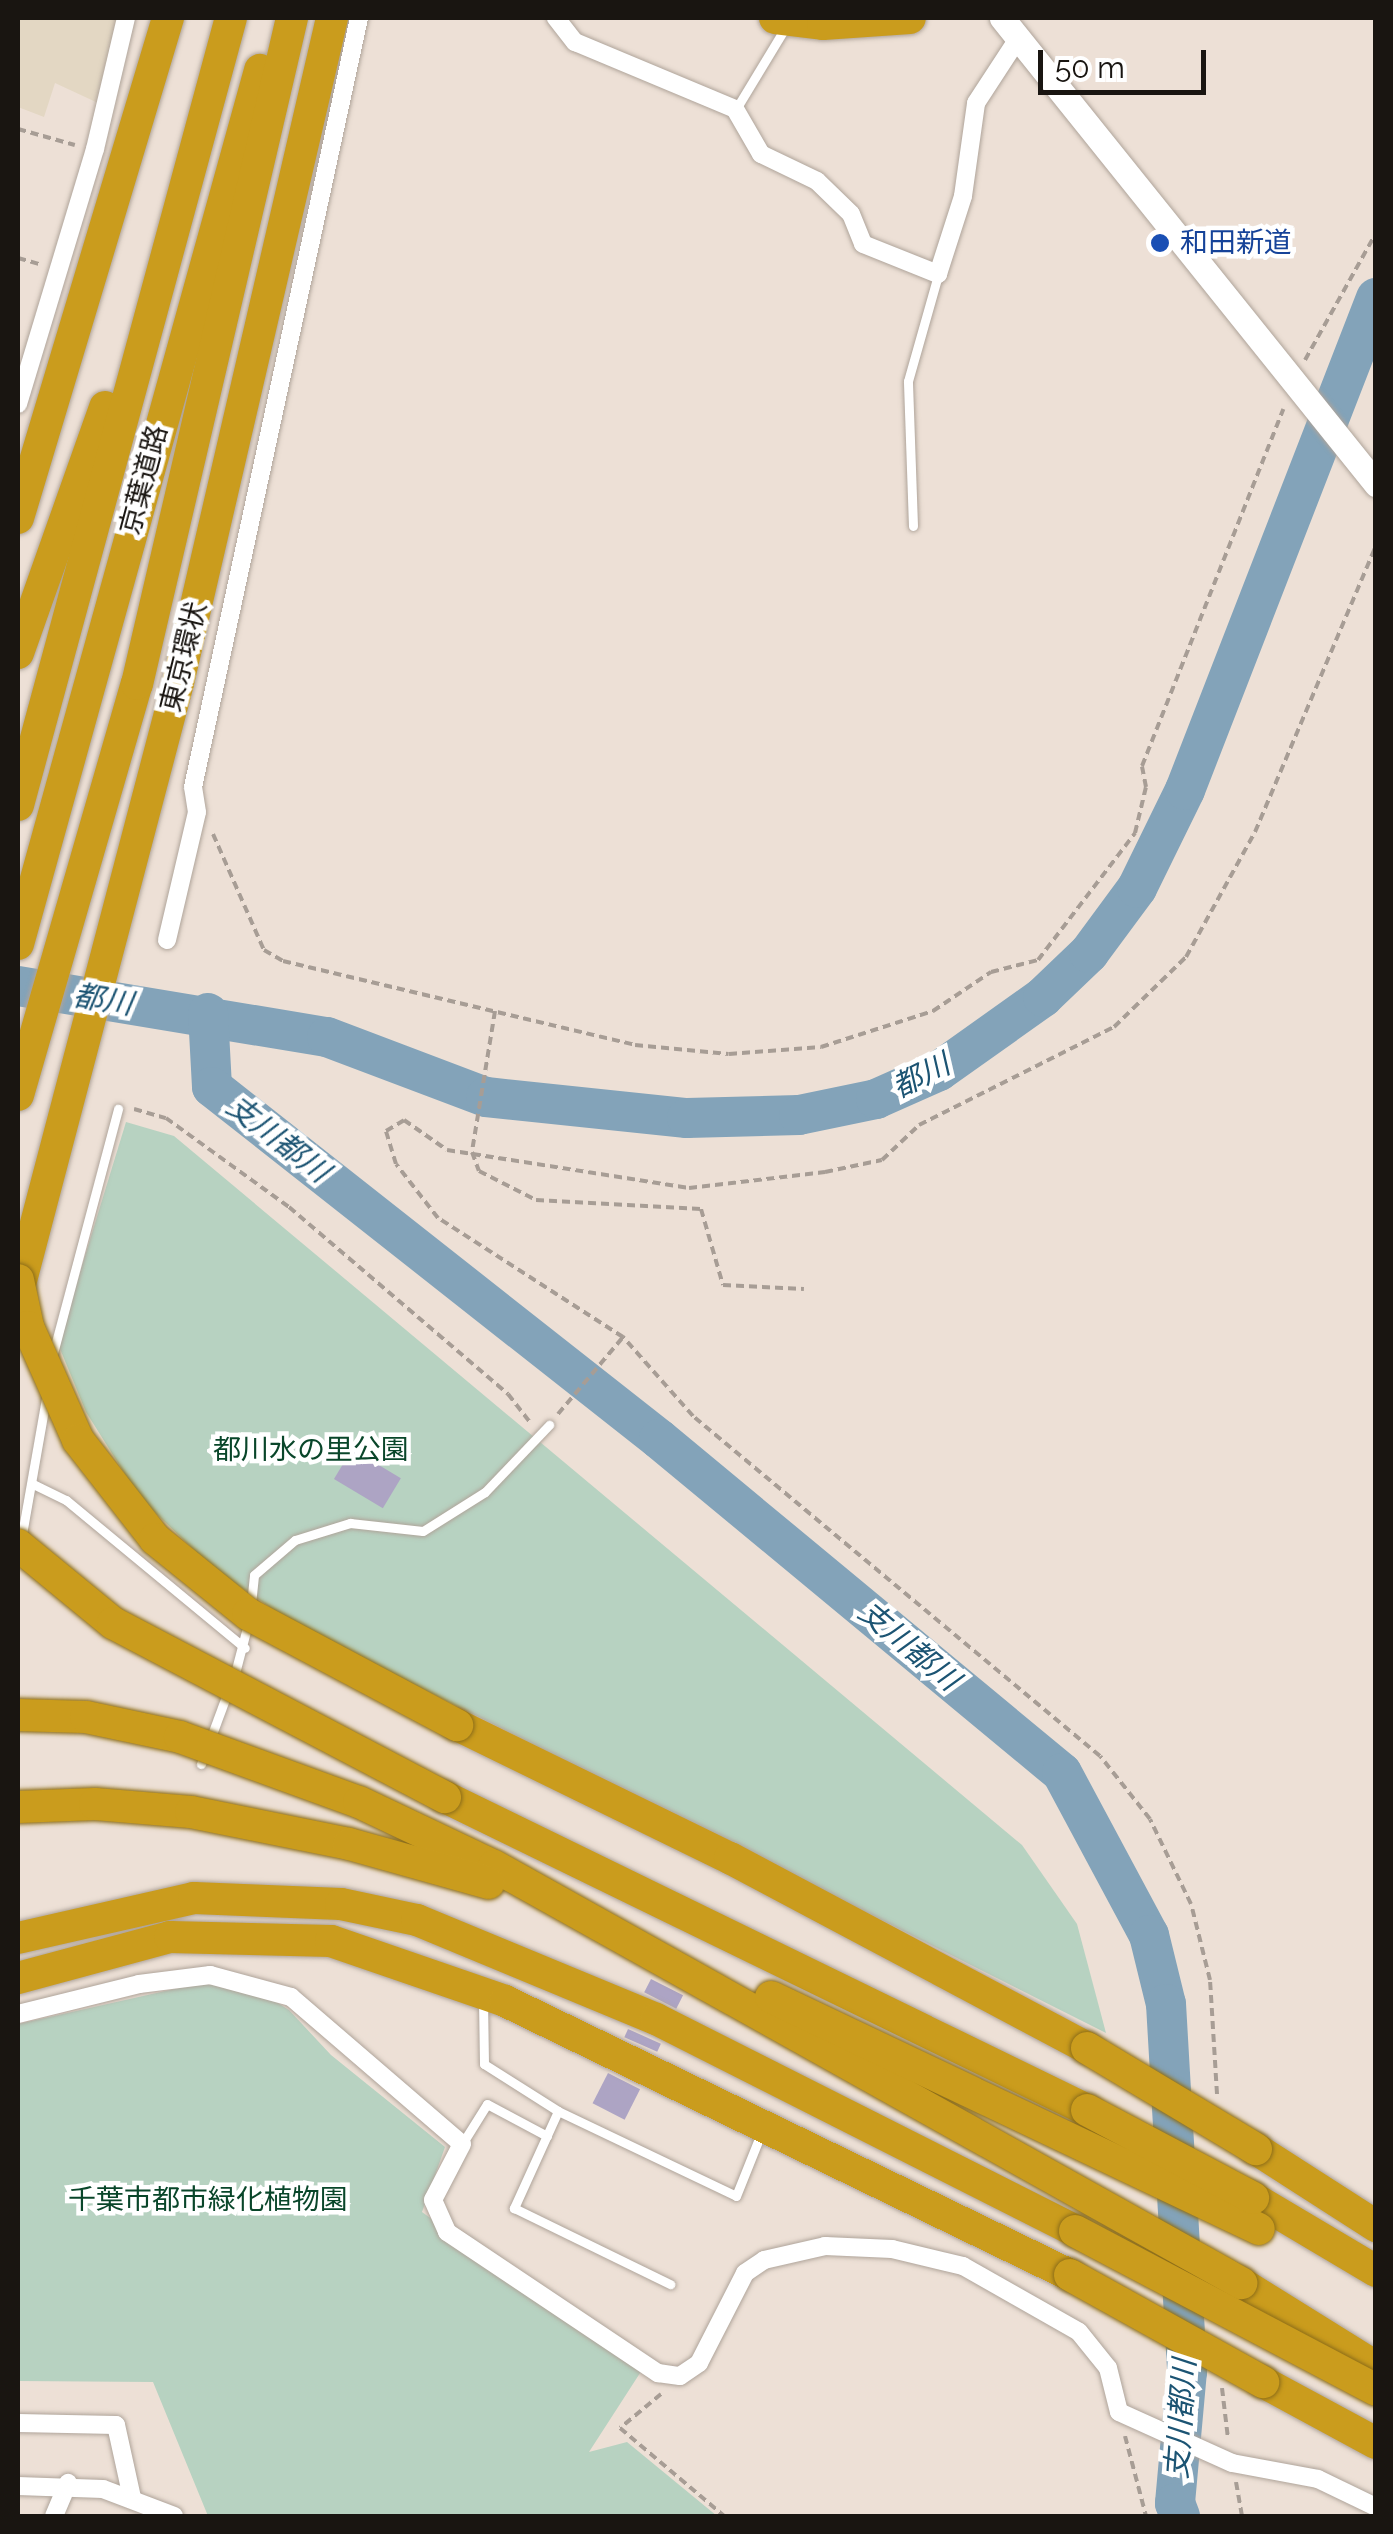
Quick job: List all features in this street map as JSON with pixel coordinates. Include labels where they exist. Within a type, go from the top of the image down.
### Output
[{"type":"highway","points":[[18,518],[168,18]]},
{"type":"highway","points":[[18,653],[97,434],[221,18]]},
{"type":"highway","name":"京葉道路","points":[[18,806],[231,18]]},
{"type":"highway","name":"京葉道路","points":[[18,944],[275,18]]},
{"type":"highway","points":[[18,1095],[138,684],[292,18]]},
{"type":"highway","name":"東京環状","points":[[18,1292],[178,683],[332,18]]},
{"type":"highway","points":[[782,20],[910,18]]},
{"type":"highway","points":[[18,1280],[33,1340],[78,1440],[155,1539],[265,1624],[457,1725],[730,1858],[1087,2048],[1376,2226]]},
{"type":"highway","points":[[18,1545],[113,1623],[445,1797],[1087,2110],[1256,2213],[1376,2295]]},
{"type":"highway","points":[[18,1715],[86,1717],[180,1737],[359,1802],[494,1866],[1241,2283],[1376,2367]]},
{"type":"highway","points":[[18,1807],[96,1804],[191,1812],[349,1844],[539,1900],[871,2042],[1376,2270]]},
{"type":"highway","points":[[18,1938],[194,1898],[341,1904],[416,1920],[656,2019],[1075,2230],[1376,2390]]},
{"type":"highway","points":[[18,1978],[131,1944],[271,1935],[331,1942],[483,1992],[1070,2274],[1376,2442]]},
{"type":"street","points":[[18,404],[95,149],[126,18]]},
{"type":"street","points":[[168,940],[197,812],[193,788],[359,18]]},
{"type":"street","points":[[556,18],[575,42],[736,109],[761,154],[818,181],[851,214],[864,244],[938,274],[962,196],[976,102],[1020,37]]},
{"type":"street","points":[[1002,18],[1376,484]]},
{"type":"street","points":[[18,2014],[139,1984],[210,1975],[261,1984],[291,1997],[462,2144],[434,2200],[437,2222],[669,2377],[690,2373],[698,2364],[752,2266],[825,2246],[856,2246],[962,2266],[1079,2332],[1108,2368],[1120,2412],[1232,2463],[1318,2478],[1376,2507]]},
{"type":"street","points":[[18,2423],[116,2424],[132,2498]]},
{"type":"street","points":[[54,2516],[68,2483]]},
{"type":"street","points":[[18,2486],[68,2483],[132,2498],[174,2516]]},
{"type":"lane","points":[[736,109],[782,20]]},
{"type":"lane","points":[[913,526],[908,381],[938,274]]},
{"type":"lane","points":[[18,1557],[58,1316],[118,1109]]},
{"type":"lane","points":[[201,1764],[245,1648],[254,1575],[295,1540],[350,1524],[423,1531],[486,1492],[549,1425]]},
{"type":"lane","points":[[33,1484],[66,1500],[245,1648]]},
{"type":"lane","points":[[483,1992],[484,2064],[558,2111],[736,2196],[764,2126]]},
{"type":"lane","points":[[462,2144],[487,2104],[547,2136]]},
{"type":"lane","points":[[558,2111],[514,2208],[670,2284]]},
{"type":"path","points":[[18,128],[95,149]]},
{"type":"path","points":[[193,788],[264,950],[284,961],[636,1045],[730,1054],[821,1047],[933,1011],[991,972],[1038,960],[1135,832],[1146,788],[1142,766],[1294,381],[1376,232]]},
{"type":"path","points":[[1217,2103],[1210,1980],[1192,1904],[1150,1819],[1100,1756],[694,1416],[623,1337],[438,1218],[396,1164],[386,1131],[404,1120],[447,1150],[689,1188],[825,1172],[882,1160],[919,1125],[1114,1027],[1186,957],[1255,832],[1376,546]]},
{"type":"path","points":[[494,1011],[472,1152],[479,1171],[536,1200],[701,1209],[723,1285],[804,1289]]},
{"type":"path","points":[[118,1109],[150,1109],[166,1118],[289,1207],[508,1394],[540,1434]]},
{"type":"path","points":[[549,1425],[623,1337]]},
{"type":"path","points":[[1222,2374],[1242,2516]]},
{"type":"path","points":[[669,2377],[665,2391],[620,2428],[724,2516]]},
{"type":"path","points":[[1120,2412],[1146,2516]]},
{"type":"shaded area","points":[[18,18],[118,18],[98,103],[55,83],[44,117],[18,107]]},
{"type":"green space","name":"都川水の里公園","points":[[126,1122],[174,1136],[1022,1845],[1077,1924],[1106,2033],[298,1626],[214,1569],[140,1498],[86,1412],[58,1344]]},
{"type":"green space","name":"千葉市都市緑化植物園","points":[[201,1983],[265,1995],[289,2010],[331,2055],[445,2147],[422,2212],[642,2370],[589,2452],[627,2442],[717,2516],[208,2516],[153,2382],[18,2381],[18,2024]]},
{"type":"building","points":[[352,1449],[401,1478],[383,1508],[334,1479]]},
{"type":"building","points":[[651,1979],[683,1995],[676,2009],[644,1992]]},
{"type":"building","points":[[628,2029],[661,2044],[657,2052],[624,2037]]},
{"type":"building","points":[[608,2073],[640,2089],[625,2120],[593,2103]]},
{"type":"waterway","name":"都川","points":[[18,986],[327,1037],[486,1097],[687,1118],[799,1115],[876,1099],[939,1071],[1043,997],[1089,953],[1137,888],[1185,790],[1376,298]]},
{"type":"waterway","name":"支川都川","points":[[208,1013],[212,1087],[659,1439],[1062,1773],[1149,1935],[1166,2004],[1187,2371],[1175,2503],[1180,2516]]},
{"type":"place","name":"和田新道","points":[[1160,243]]}]
